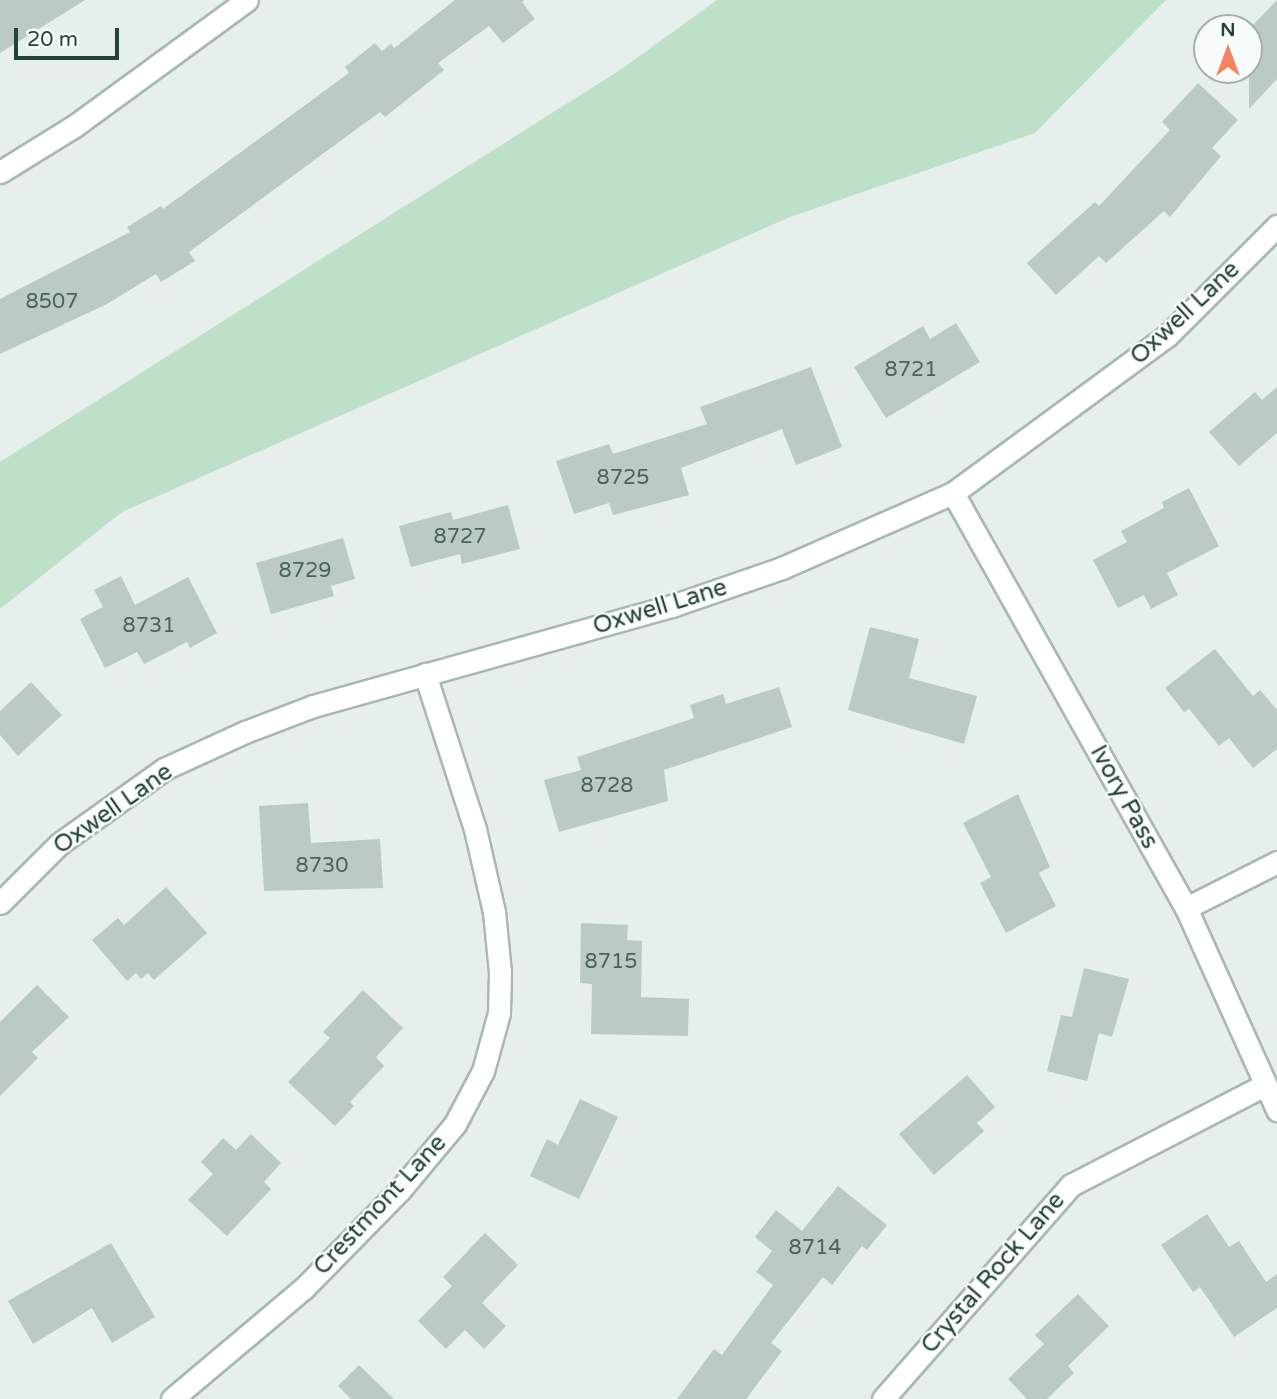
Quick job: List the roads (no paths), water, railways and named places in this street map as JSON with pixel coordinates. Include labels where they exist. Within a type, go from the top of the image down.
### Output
[{"type":"street","points":[[0,172],[73,127],[247,0]]},
{"type":"street","name":"Oxwell Lane","points":[[0,903],[59,844],[164,769],[313,706],[685,602],[782,568],[953,493],[1167,336],[1277,226]]},
{"type":"street","name":"Ivory Pass","points":[[953,493],[1186,908],[1277,1110]]},
{"type":"street","name":"Crestmont Lane","points":[[172,1399],[304,1288],[400,1191],[455,1124],[483,1071],[499,1013],[500,972],[494,912],[475,829],[425,674]]},
{"type":"street","points":[[1186,908],[1277,862]]},
{"type":"street","name":"Crystal Rock Lane","points":[[883,1399],[1071,1185],[1265,1085]]}]
